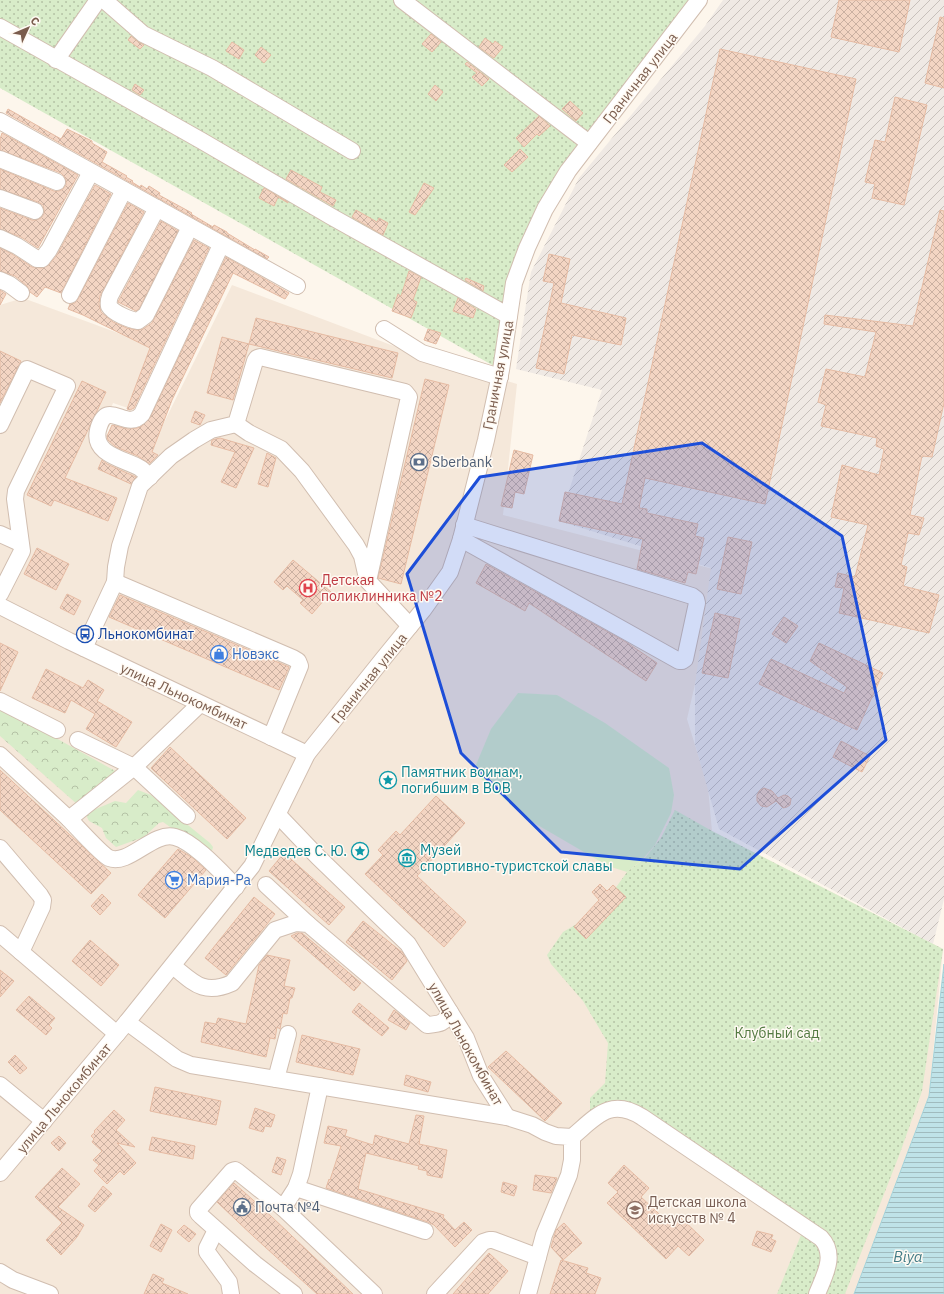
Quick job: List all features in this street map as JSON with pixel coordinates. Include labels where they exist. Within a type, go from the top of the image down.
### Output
[{"type":"street","points":[[56,60],[98,0]]},
{"type":"street","points":[[104,0],[143,34],[212,68],[352,151]]},
{"type":"street","points":[[402,0],[589,143]]},
{"type":"street","name":"Граничная улица","points":[[308,754],[423,610],[450,572],[486,440],[500,377],[514,282],[527,248],[545,209],[568,171],[700,0]]},
{"type":"street","points":[[0,27],[56,60],[202,141],[345,225],[509,316]]},
{"type":"street","points":[[0,121],[297,286]]},
{"type":"street","points":[[0,159],[57,182]]},
{"type":"street","points":[[0,238],[17,246],[37,259],[42,259],[49,250],[91,172]]},
{"type":"street","points":[[70,295],[124,190]]},
{"type":"street","points":[[0,198],[35,211]]},
{"type":"street","points":[[157,208],[110,296],[108,301],[109,305],[114,311],[138,322],[146,315],[190,227]]},
{"type":"street","points":[[150,477],[140,468],[109,454],[102,448],[97,441],[100,424],[108,415],[134,420],[138,419],[142,414],[221,245]]},
{"type":"street","points":[[0,280],[10,284],[20,293]]},
{"type":"street","points":[[384,328],[422,353],[500,377]]},
{"type":"street","points":[[236,424],[255,361],[260,357],[405,392],[407,394],[409,401],[368,581]]},
{"type":"street","points":[[0,425],[27,369],[67,386],[16,491],[15,499],[22,551],[0,594]]},
{"type":"street","points":[[84,648],[116,582],[116,567],[120,546],[140,486],[171,456],[200,437],[211,430],[236,424],[249,433],[281,449],[302,471],[356,545],[362,556],[368,581],[410,626]]},
{"type":"street","points":[[462,532],[692,596],[696,599],[697,603],[685,659],[679,661],[462,532]]},
{"type":"street","points":[[0,534],[20,543]]},
{"type":"street","points":[[116,582],[298,661],[300,666],[270,737]]},
{"type":"street","name":"улица Льнокомбинат","points":[[0,606],[200,704],[308,754],[252,866],[173,966],[0,1173]]},
{"type":"street","points":[[0,701],[57,730]]},
{"type":"street","points":[[69,819],[134,767],[200,704]]},
{"type":"street","points":[[78,740],[134,767],[187,816]]},
{"type":"street","points":[[0,755],[69,819],[105,855],[114,859],[128,856],[164,836],[173,836],[182,839],[194,848],[236,887]]},
{"type":"street","name":"улица Льнокомбинат","points":[[278,815],[318,857],[408,944],[466,1038],[482,1076],[506,1117]]},
{"type":"street","points":[[0,848],[43,900],[42,907],[21,952]]},
{"type":"street","points":[[266,885],[308,924],[427,1025],[439,1024],[446,1020],[450,1012]]},
{"type":"street","points":[[173,966],[198,986],[208,988],[223,987],[232,983],[275,930],[296,923],[308,924]]},
{"type":"street","points":[[0,934],[117,1034]]},
{"type":"street","name":"улица Льнокомбинат","points":[[127,1022],[177,1059],[191,1065],[506,1117],[532,1125],[556,1136],[572,1137]]},
{"type":"street","points":[[276,1079],[288,1034]]},
{"type":"street","points":[[0,1085],[44,1121]]},
{"type":"street","points":[[283,1208],[296,1188],[301,1174],[320,1086]]},
{"type":"street","points":[[528,1294],[544,1235],[570,1171],[572,1160],[572,1137],[602,1112],[618,1109],[634,1112],[642,1117],[821,1238],[826,1243],[829,1260],[817,1294]]},
{"type":"street","points":[[294,1294],[255,1264],[198,1213],[198,1210],[234,1170],[283,1208],[374,1294]]},
{"type":"street","points":[[296,1188],[425,1231]]},
{"type":"street","points":[[216,1230],[207,1248],[207,1252],[229,1282],[231,1294]]},
{"type":"street","points":[[435,1294],[483,1242],[488,1240],[493,1240],[538,1257]]},
{"type":"street","points":[[0,1272],[13,1280],[50,1294]]},
{"type":"highlighted area","points":[[702,443],[842,536],[886,740],[740,869],[561,852],[461,753],[407,574],[480,477]]},
{"type":"shaded area","points":[[723,0],[944,0],[944,899],[933,944],[719,829],[695,744],[695,685],[711,568],[559,521],[602,390],[516,369],[531,272],[579,178],[705,26]]},
{"type":"shaded area","name":"Льнокомбинат","points":[[232,285],[415,354],[517,384],[503,515],[721,571],[687,719],[708,787],[712,831],[943,949],[929,1096],[854,1294],[0,1294],[0,305],[23,298],[156,347],[134,410],[113,403],[101,433],[148,455]]},
{"type":"green space","points":[[0,0],[699,0],[568,171],[527,248],[501,370],[0,88]]},
{"type":"green space","points":[[518,693],[557,695],[605,723],[669,768],[674,795],[671,813],[655,845],[641,861],[627,872],[608,866],[529,820],[473,772],[491,729]]},
{"type":"green space","points":[[0,707],[117,772],[78,805],[0,736]]},
{"type":"green space","points":[[138,790],[151,795],[210,843],[213,847],[212,851],[207,853],[163,822],[159,823],[144,837],[116,847],[106,838],[102,828],[89,821],[86,815],[91,811],[115,801],[126,803]]},
{"type":"green space","name":"Клубный сад","points":[[675,810],[712,831],[943,949],[922,1091],[900,1153],[845,1294],[777,1294],[801,1235],[630,1115],[602,1116],[590,1110],[590,1098],[605,1083],[608,1043],[583,1001],[551,964],[547,955],[563,932],[599,911],[627,872],[644,859],[661,838]]},
{"type":"water","name":"Biya","points":[[944,964],[944,1294],[854,1294],[929,1096]]},
{"type":"building","points":[[839,0],[910,0],[899,52],[831,37]]},
{"type":"building","points":[[940,17],[944,18],[944,88],[925,83]]},
{"type":"building","points":[[431,34],[441,42],[432,52],[422,44]]},
{"type":"building","points":[[131,36],[144,45],[140,49],[128,40]]},
{"type":"building","points":[[485,38],[493,44],[495,41],[503,47],[494,58],[479,47]]},
{"type":"building","points":[[232,42],[244,50],[239,59],[226,51]]},
{"type":"building","points":[[261,47],[271,55],[264,63],[255,55]]},
{"type":"building","points":[[720,49],[856,79],[765,504],[645,478],[639,508],[647,509],[647,513],[698,524],[695,536],[704,538],[696,574],[688,572],[685,583],[637,569],[643,539],[559,521],[565,492],[622,504]]},
{"type":"building","points":[[467,62],[489,79],[482,86],[472,77],[477,73],[465,64]]},
{"type":"building","points":[[135,84],[144,90],[140,95],[132,90]]},
{"type":"building","points":[[435,85],[443,92],[436,101],[428,94]]},
{"type":"building","points":[[895,97],[927,105],[904,205],[872,198],[875,184],[865,182],[875,140],[885,142]]},
{"type":"building","points":[[570,101],[583,113],[576,121],[562,109]]},
{"type":"building","points":[[8,109],[61,139],[67,129],[92,141],[92,143],[107,152],[102,162],[127,176],[126,177],[133,181],[132,182],[147,189],[149,186],[160,193],[159,195],[192,213],[191,214],[213,227],[214,225],[227,232],[269,257],[267,259],[6,113]]},
{"type":"building","points":[[539,116],[550,126],[539,136],[537,134],[524,147],[516,138]]},
{"type":"building","points":[[2,133],[78,175],[38,248],[21,237],[0,229],[0,208],[32,220],[41,218],[44,214],[44,210],[43,205],[38,202],[0,189],[0,169],[54,191],[63,189],[66,185],[66,180],[61,173],[0,150],[0,139]]},
{"type":"building","points":[[520,149],[528,157],[512,172],[504,165]]},
{"type":"building","points":[[291,170],[322,187],[320,192],[336,200],[333,206],[286,179]]},
{"type":"building","points":[[424,183],[434,188],[415,215],[409,212]]},
{"type":"building","points":[[95,185],[111,194],[61,293],[45,287],[37,297],[30,292],[27,286],[15,276],[0,271],[0,248],[32,267],[42,268],[49,265],[57,255]]},
{"type":"building","points":[[264,188],[288,203],[278,197],[274,206],[259,198]]},
{"type":"building","points":[[128,203],[144,212],[100,296],[99,304],[101,312],[113,322],[127,328],[137,330],[143,329],[152,323],[194,240],[209,248],[134,408],[130,410],[127,409],[150,348],[68,309],[70,304],[75,303],[78,299]]},
{"type":"building","points":[[356,210],[377,222],[379,218],[388,223],[383,235],[352,217]]},
{"type":"building","points":[[940,210],[944,211],[944,403],[932,457],[922,456],[910,515],[924,518],[919,535],[908,533],[901,565],[907,567],[903,586],[939,595],[929,633],[839,613],[844,588],[835,587],[838,573],[855,577],[868,525],[831,517],[842,465],[879,475],[884,449],[876,446],[877,438],[821,426],[826,405],[818,402],[826,369],[865,377],[876,332],[824,324],[825,315],[913,326]]},
{"type":"building","points":[[161,221],[178,231],[139,309],[136,311],[118,302]]},
{"type":"building","points":[[549,254],[570,259],[561,303],[626,318],[621,345],[572,335],[564,374],[536,368],[554,283],[543,281]]},
{"type":"building","points":[[226,257],[289,293],[285,299],[233,273],[172,400],[152,452],[158,455],[150,463],[148,463],[138,456],[116,447],[108,440],[107,436],[112,425],[128,429],[137,428],[142,426],[150,418]]},
{"type":"building","points":[[409,271],[421,277],[413,300],[417,302],[411,318],[392,311],[398,294],[401,296]]},
{"type":"building","points":[[466,278],[484,286],[483,291],[465,280]]},
{"type":"building","points":[[0,290],[6,294],[0,305]]},
{"type":"building","points":[[458,298],[476,309],[473,318],[453,311]]},
{"type":"building","points":[[256,318],[398,353],[392,378],[249,344]]},
{"type":"building","points":[[428,329],[441,333],[436,344],[424,340]]},
{"type":"building","points":[[222,337],[249,344],[233,400],[207,393]]},
{"type":"building","points":[[0,351],[21,361],[0,403]]},
{"type":"building","points":[[425,379],[449,385],[401,584],[378,578]]},
{"type":"building","points":[[82,381],[106,392],[65,478],[117,498],[108,521],[54,500],[51,506],[27,495]]},
{"type":"building","points":[[195,411],[205,415],[200,425],[191,422]]},
{"type":"building","points":[[220,438],[254,448],[236,488],[221,482],[235,452],[211,445],[212,440]]},
{"type":"building","points":[[514,450],[533,455],[524,494],[515,492],[512,508],[501,506]]},
{"type":"building","points":[[267,453],[276,458],[268,487],[258,484]]},
{"type":"building","points":[[102,460],[107,464],[136,477],[131,484],[98,469]]},
{"type":"building","points":[[728,537],[752,542],[741,594],[717,589]]},
{"type":"building","points":[[37,548],[69,564],[56,590],[24,574]]},
{"type":"building","name":"Детская поликлинника №2","points":[[293,560],[331,592],[312,614],[300,603],[303,600],[287,586],[283,590],[274,582]]},
{"type":"building","points":[[486,564],[626,642],[657,663],[646,681],[529,603],[525,611],[476,583]]},
{"type":"building","points":[[67,594],[81,601],[74,615],[60,608]]},
{"type":"building","points":[[120,595],[289,667],[279,690],[109,617]]},
{"type":"building","points":[[715,613],[740,619],[728,678],[702,673]]},
{"type":"building","points":[[784,617],[798,626],[786,643],[772,634]]},
{"type":"building","points":[[0,643],[18,652],[0,691]]},
{"type":"building","points":[[819,643],[883,673],[857,730],[759,684],[771,659],[844,693],[847,687],[810,661]]},
{"type":"building","points":[[46,669],[83,688],[88,680],[104,690],[97,701],[132,722],[116,747],[86,729],[95,714],[71,700],[65,713],[32,698]]},
{"type":"building","points":[[841,741],[870,756],[862,772],[833,757]]},
{"type":"building","points":[[170,747],[246,818],[227,839],[151,768]]},
{"type":"building","points":[[0,770],[111,873],[91,894],[0,810]]},
{"type":"building","points":[[764,788],[772,791],[778,798],[784,795],[788,796],[791,799],[790,805],[783,808],[776,801],[767,807],[761,806],[757,801],[757,795],[760,790]]},
{"type":"building","points":[[436,796],[465,823],[417,876],[466,922],[444,947],[365,874],[383,855],[378,850],[396,831],[400,835]]},
{"type":"building","name":"Мария-Ра","points":[[178,849],[193,858],[206,870],[165,918],[138,895]]},
{"type":"building","points":[[284,853],[345,907],[329,925],[269,871]]},
{"type":"building","points":[[600,884],[607,891],[613,885],[626,897],[586,939],[574,927],[599,900],[592,892]]},
{"type":"building","points":[[102,894],[111,903],[100,915],[91,906]]},
{"type":"building","points":[[254,897],[275,914],[226,975],[205,958]]},
{"type":"building","points":[[363,921],[403,953],[407,961],[392,980],[346,942]]},
{"type":"building","points":[[297,933],[302,933],[361,983],[354,991],[291,936]]},
{"type":"building","points":[[90,940],[119,965],[101,986],[72,961]]},
{"type":"building","points":[[267,955],[290,960],[284,986],[295,988],[292,998],[290,998],[287,1014],[283,1013],[280,1029],[277,1027],[275,1039],[270,1038],[266,1057],[201,1042],[205,1022],[216,1024],[218,1018],[246,1024],[259,965]]},
{"type":"building","points":[[0,970],[14,981],[0,997]]},
{"type":"building","points":[[29,996],[55,1018],[49,1025],[52,1028],[46,1035],[16,1010]]},
{"type":"building","points":[[359,1003],[389,1028],[382,1036],[352,1012]]},
{"type":"building","points":[[394,1010],[410,1023],[406,1030],[388,1020]]},
{"type":"building","points":[[302,1035],[360,1049],[353,1075],[296,1062]]},
{"type":"building","points":[[506,1051],[562,1103],[545,1121],[488,1067]]},
{"type":"building","points":[[15,1055],[27,1068],[20,1074],[8,1062]]},
{"type":"building","points":[[406,1075],[431,1082],[428,1092],[404,1085]]},
{"type":"building","points":[[155,1087],[221,1101],[216,1125],[150,1111]]},
{"type":"building","points":[[255,1108],[275,1115],[271,1127],[265,1126],[263,1132],[249,1128]]},
{"type":"building","points":[[114,1110],[125,1120],[116,1130],[135,1147],[117,1143],[136,1163],[124,1175],[120,1171],[107,1184],[94,1171],[99,1165],[93,1160],[102,1151],[92,1142],[94,1139],[91,1136]]},
{"type":"building","points":[[416,1115],[424,1116],[419,1144],[447,1150],[442,1178],[427,1175],[427,1171],[418,1169],[419,1166],[366,1153],[358,1189],[444,1215],[443,1217],[455,1230],[464,1222],[472,1230],[455,1247],[434,1225],[428,1222],[326,1188],[341,1146],[324,1143],[328,1126],[347,1130],[345,1136],[373,1145],[375,1135],[409,1144]]},
{"type":"building","points":[[59,1136],[66,1143],[59,1151],[51,1143]]},
{"type":"building","points":[[152,1137],[195,1146],[193,1159],[149,1150]]},
{"type":"building","points":[[277,1157],[286,1160],[281,1175],[272,1172]]},
{"type":"building","name":"Детская школа искусств № 4","points":[[624,1165],[649,1188],[641,1197],[672,1226],[680,1217],[704,1240],[689,1256],[678,1246],[666,1259],[607,1203],[618,1192],[608,1183]]},
{"type":"building","points":[[62,1168],[80,1184],[58,1207],[84,1225],[77,1237],[61,1255],[46,1240],[62,1223],[35,1197]]},
{"type":"building","points":[[535,1175],[557,1178],[551,1193],[533,1190]]},
{"type":"building","points":[[503,1182],[517,1186],[514,1196],[501,1192]]},
{"type":"building","points":[[234,1183],[353,1294],[317,1294],[253,1236],[217,1202]]},
{"type":"building","points":[[103,1186],[112,1194],[95,1212],[88,1206]]},
{"type":"building","points":[[564,1223],[582,1243],[563,1260],[551,1247],[556,1230]]},
{"type":"building","points":[[161,1224],[172,1230],[161,1252],[150,1246]]},
{"type":"building","points":[[184,1225],[196,1234],[189,1242],[177,1232]]},
{"type":"building","points":[[757,1231],[773,1235],[771,1239],[776,1241],[771,1252],[752,1245]]},
{"type":"building","points":[[489,1253],[508,1271],[488,1294],[453,1294]]},
{"type":"building","points":[[561,1260],[588,1268],[586,1273],[601,1278],[595,1294],[550,1294]]},
{"type":"building","points":[[153,1274],[164,1279],[162,1283],[188,1294],[144,1294]]},
{"type":"place","name":"Sberbank","points":[[419,462]]},
{"type":"place","name":"Детская поликлинника №2","points":[[308,588]]},
{"type":"place","name":"Льнокомбинат","points":[[85,634]]},
{"type":"place","name":"Новэкс","points":[[219,654]]},
{"type":"place","name":"Памятник воинам, погибшим в ВОВ","points":[[388,780]]},
{"type":"place","name":"Медведев С. Ю.","points":[[360,851]]},
{"type":"place","name":"Музей спортивно-туристской славы","points":[[407,858]]},
{"type":"place","name":"Мария-Ра","points":[[174,880]]},
{"type":"place","name":"Почта №4","points":[[242,1207]]},
{"type":"place","name":"Детская школа искусств № 4","points":[[635,1210]]}]
